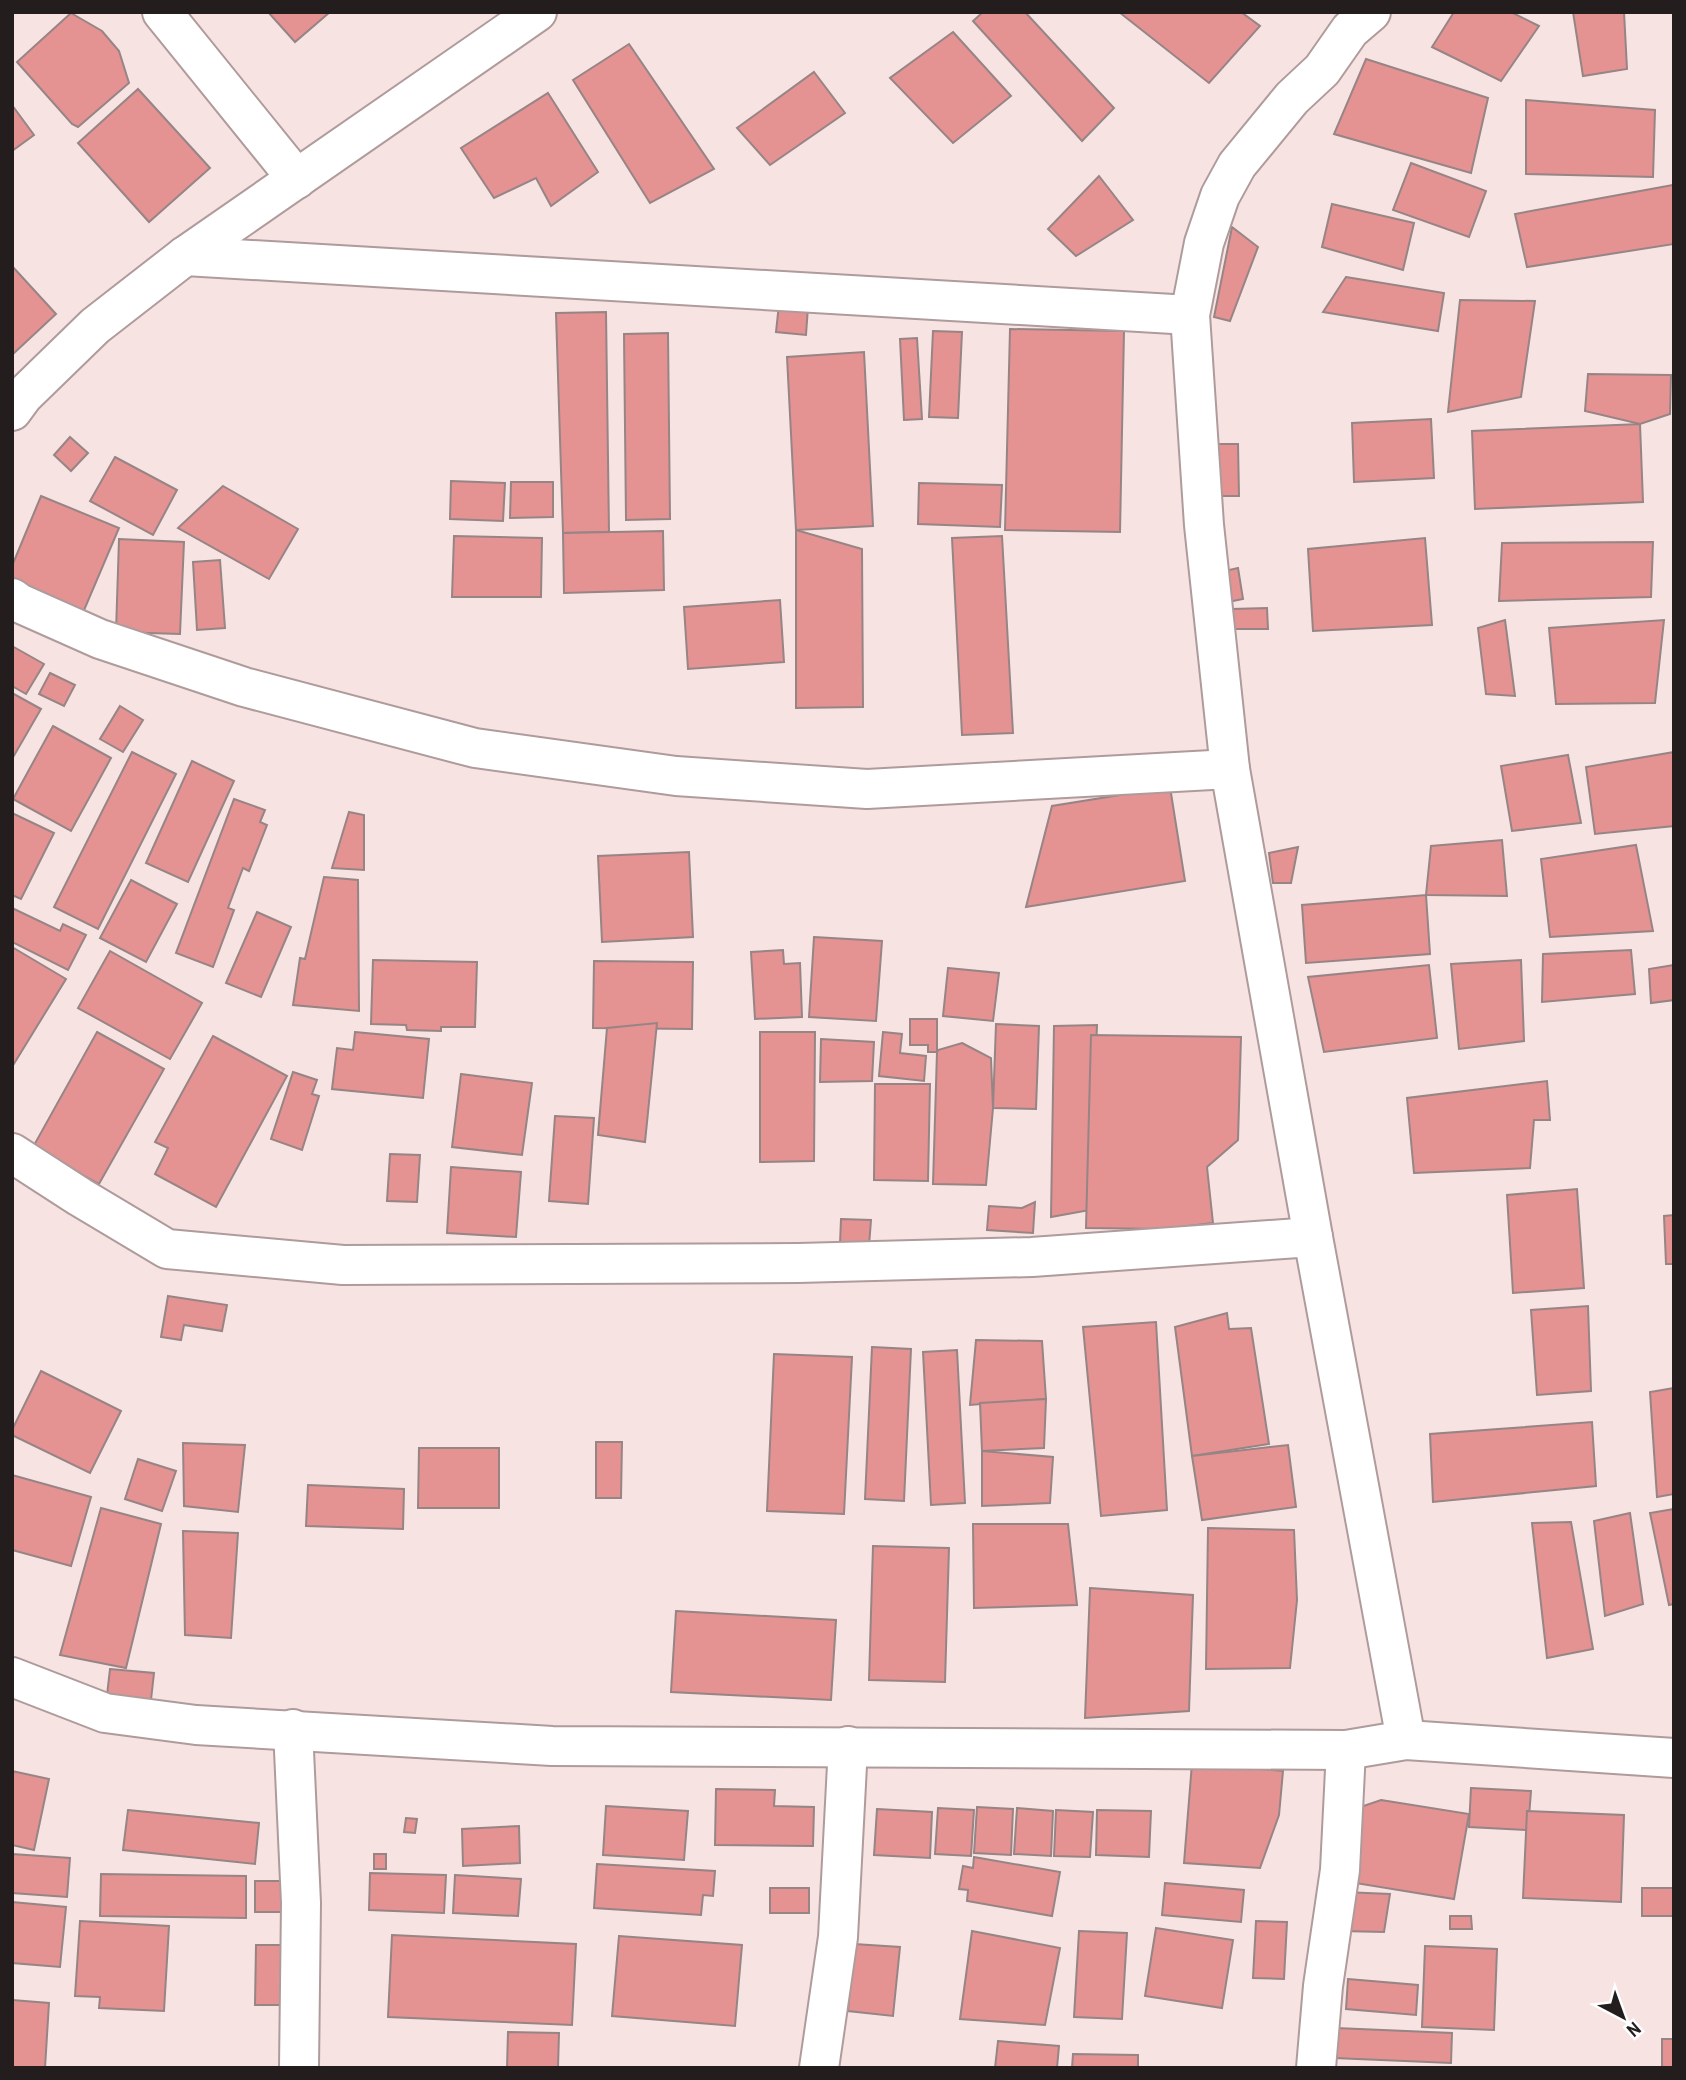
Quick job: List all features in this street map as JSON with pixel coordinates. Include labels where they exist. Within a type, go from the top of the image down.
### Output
[{"type":"street","points":[[162,12],[297,179]]},
{"type":"street","points":[[12,411],[23,396],[95,326],[185,256],[537,12]]},
{"type":"street","points":[[1371,12],[1350,30],[1322,70],[1292,99],[1237,165],[1220,195],[1204,243],[1190,315],[1204,525],[1230,769],[1406,1740]]},
{"type":"street","points":[[185,256],[1190,315]]},
{"type":"street","points":[[12,598],[100,639],[244,687],[475,748],[676,776],[867,789],[1230,769]]},
{"type":"street","points":[[12,1153],[80,1198],[167,1249],[343,1265],[812,1263],[1032,1256],[1313,1237]]},
{"type":"street","points":[[12,1677],[105,1713],[196,1725],[552,1746],[1346,1750],[1406,1740],[1674,1758]]},
{"type":"street","points":[[293,1729],[301,1903],[299,2068]]},
{"type":"street","points":[[819,2068],[838,1937],[848,1746]]},
{"type":"street","points":[[1316,2068],[1340,1870],[1346,1750]]},
{"type":"building","points":[[268,12],[330,12],[295,42]]},
{"type":"building","points":[[983,12],[1025,12],[1114,108],[1082,141],[973,21]]},
{"type":"building","points":[[1119,12],[1241,12],[1260,26],[1209,83]]},
{"type":"building","points":[[1454,12],[1511,12],[1539,26],[1501,81],[1432,47]]},
{"type":"building","points":[[1573,12],[1624,12],[1627,69],[1583,76]]},
{"type":"building","points":[[71,13],[102,31],[119,51],[129,83],[78,127],[72,124],[17,62]]},
{"type":"building","points":[[953,32],[1011,96],[953,143],[890,78]]},
{"type":"building","points":[[629,44],[714,169],[650,203],[573,80]]},
{"type":"building","points":[[1366,59],[1488,98],[1471,173],[1334,134]]},
{"type":"building","points":[[814,72],[845,113],[770,165],[737,128]]},
{"type":"building","points":[[138,89],[210,168],[149,222],[78,143]]},
{"type":"building","points":[[548,93],[598,172],[551,206],[536,178],[494,198],[461,148]]},
{"type":"building","points":[[1526,100],[1655,110],[1653,177],[1526,174]]},
{"type":"building","points":[[12,105],[34,135],[12,151]]},
{"type":"building","points":[[1411,163],[1486,191],[1469,237],[1393,210]]},
{"type":"building","points":[[1099,176],[1133,220],[1076,256],[1048,229]]},
{"type":"building","points":[[1673,185],[1674,244],[1527,267],[1515,214]]},
{"type":"building","points":[[1332,204],[1414,223],[1403,270],[1322,247]]},
{"type":"building","points":[[1232,227],[1258,247],[1230,321],[1214,317]]},
{"type":"building","points":[[12,266],[56,314],[12,355]]},
{"type":"building","points":[[1346,277],[1444,293],[1438,331],[1323,312]]},
{"type":"building","points":[[1460,300],[1535,301],[1521,397],[1448,412]]},
{"type":"building","points":[[779,304],[808,307],[806,335],[776,332]]},
{"type":"building","points":[[606,312],[609,532],[563,533],[556,313]]},
{"type":"building","points":[[1010,329],[1124,331],[1120,532],[1005,530]]},
{"type":"building","points":[[933,331],[962,332],[958,418],[929,417]]},
{"type":"building","points":[[668,333],[670,519],[626,520],[624,334]]},
{"type":"building","points":[[917,338],[922,419],[904,420],[900,339]]},
{"type":"building","points":[[864,352],[873,526],[796,530],[787,357]]},
{"type":"building","points":[[1588,374],[1671,375],[1670,414],[1640,424],[1585,411]]},
{"type":"building","points":[[1431,419],[1434,478],[1354,482],[1352,423]]},
{"type":"building","points":[[1640,424],[1643,502],[1475,509],[1472,431]]},
{"type":"building","points":[[70,437],[88,453],[71,471],[54,455]]},
{"type":"building","points":[[1210,444],[1238,444],[1239,496],[1212,496]]},
{"type":"building","points":[[115,457],[177,490],[153,535],[90,501]]},
{"type":"building","points":[[451,481],[505,483],[503,521],[450,519]]},
{"type":"building","points":[[511,482],[553,482],[553,517],[510,518]]},
{"type":"building","points":[[919,483],[1002,485],[1000,527],[918,524]]},
{"type":"building","points":[[223,486],[298,529],[269,579],[178,528]]},
{"type":"building","points":[[41,496],[119,528],[82,615],[12,586],[12,566]]},
{"type":"building","points":[[796,530],[862,549],[863,707],[796,708]]},
{"type":"building","points":[[663,531],[664,590],[564,593],[563,533]]},
{"type":"building","points":[[454,536],[542,538],[541,597],[452,597]]},
{"type":"building","points":[[1002,536],[1013,733],[962,735],[952,538]]},
{"type":"building","points":[[1425,538],[1432,625],[1313,631],[1308,549]]},
{"type":"building","points":[[119,539],[184,542],[180,634],[116,632]]},
{"type":"building","points":[[1653,542],[1651,597],[1499,601],[1502,543]]},
{"type":"building","points":[[220,560],[225,628],[197,630],[193,562]]},
{"type":"building","points":[[1238,568],[1243,599],[1218,604],[1212,574]]},
{"type":"building","points":[[780,600],[784,662],[688,669],[684,607]]},
{"type":"building","points":[[1267,608],[1268,629],[1233,629],[1232,609]]},
{"type":"building","points":[[1505,620],[1515,696],[1486,694],[1478,628]]},
{"type":"building","points":[[1664,620],[1655,703],[1556,704],[1549,628]]},
{"type":"building","points":[[12,646],[44,664],[26,694],[12,686]]},
{"type":"building","points":[[50,673],[75,685],[64,706],[39,694]]},
{"type":"building","points":[[12,693],[41,709],[12,759]]},
{"type":"building","points":[[120,706],[143,720],[123,752],[100,739]]},
{"type":"building","points":[[53,726],[111,758],[71,831],[13,799]]},
{"type":"building","points":[[132,752],[176,774],[98,929],[54,907]]},
{"type":"building","points":[[1674,752],[1674,826],[1595,834],[1586,767]]},
{"type":"building","points":[[1568,755],[1581,823],[1512,831],[1501,766]]},
{"type":"building","points":[[192,761],[234,781],[188,882],[146,863]]},
{"type":"building","points":[[1170,787],[1185,881],[1026,907],[1052,806]]},
{"type":"building","points":[[234,799],[265,810],[260,822],[267,825],[249,871],[243,868],[228,908],[234,910],[213,967],[176,953]]},
{"type":"building","points":[[349,812],[364,815],[364,870],[332,868]]},
{"type":"building","points":[[12,813],[54,833],[21,899],[12,895]]},
{"type":"building","points":[[1502,840],[1507,896],[1426,895],[1431,846]]},
{"type":"building","points":[[1636,845],[1653,931],[1550,937],[1541,859]]},
{"type":"building","points":[[1298,847],[1291,883],[1273,883],[1269,853]]},
{"type":"building","points":[[689,852],[693,937],[602,942],[598,856]]},
{"type":"building","points":[[324,877],[358,880],[359,1011],[293,1005],[300,958],[305,959]]},
{"type":"building","points":[[131,880],[177,904],[146,962],[100,938]]},
{"type":"building","points":[[1426,895],[1430,954],[1306,963],[1302,905]]},
{"type":"building","points":[[12,908],[60,931],[63,924],[86,935],[68,970],[12,942]]},
{"type":"building","points":[[257,912],[291,927],[261,997],[226,983]]},
{"type":"building","points":[[814,937],[882,941],[876,1021],[809,1017]]},
{"type":"building","points":[[12,947],[66,979],[12,1067]]},
{"type":"building","points":[[783,950],[784,964],[800,963],[802,1017],[755,1019],[751,952]]},
{"type":"building","points":[[1631,950],[1635,994],[1542,1002],[1543,954]]},
{"type":"building","points":[[110,951],[202,1003],[170,1059],[78,1008]]},
{"type":"building","points":[[373,960],[477,962],[475,1027],[441,1027],[441,1031],[407,1030],[406,1025],[371,1024]]},
{"type":"building","points":[[1521,960],[1524,1041],[1459,1049],[1451,964]]},
{"type":"building","points":[[594,961],[693,962],[692,1029],[593,1028]]},
{"type":"building","points":[[1429,965],[1437,1038],[1324,1052],[1308,977]]},
{"type":"building","points":[[1674,965],[1674,1000],[1651,1003],[1649,969]]},
{"type":"building","points":[[948,968],[999,973],[993,1021],[943,1016]]},
{"type":"building","points":[[910,1019],[937,1019],[937,1052],[928,1052],[928,1045],[910,1045]]},
{"type":"building","points":[[657,1023],[645,1142],[598,1135],[607,1028]]},
{"type":"building","points":[[996,1024],[1039,1026],[1036,1109],[993,1108]]},
{"type":"building","points":[[1097,1025],[1090,1210],[1051,1217],[1054,1026]]},
{"type":"building","points":[[97,1032],[164,1069],[99,1184],[33,1147]]},
{"type":"building","points":[[355,1032],[429,1039],[423,1098],[332,1089],[337,1048],[353,1050]]},
{"type":"building","points":[[760,1032],[815,1032],[814,1161],[760,1162]]},
{"type":"building","points":[[883,1032],[902,1034],[900,1053],[926,1056],[924,1081],[879,1076]]},
{"type":"building","points":[[1091,1035],[1241,1037],[1238,1140],[1207,1167],[1213,1223],[1163,1229],[1086,1228]]},
{"type":"building","points":[[213,1036],[287,1076],[216,1207],[155,1174],[168,1148],[155,1142]]},
{"type":"building","points":[[821,1039],[874,1042],[872,1081],[820,1082]]},
{"type":"building","points":[[962,1043],[991,1058],[993,1108],[986,1185],[933,1184],[937,1052]]},
{"type":"building","points":[[293,1072],[317,1080],[312,1094],[319,1096],[302,1150],[271,1139]]},
{"type":"building","points":[[461,1074],[532,1083],[522,1155],[452,1147]]},
{"type":"building","points":[[1547,1081],[1550,1120],[1534,1120],[1530,1168],[1414,1173],[1407,1098]]},
{"type":"building","points":[[875,1084],[930,1084],[928,1181],[874,1180]]},
{"type":"building","points":[[555,1116],[594,1118],[588,1204],[549,1201]]},
{"type":"building","points":[[390,1154],[420,1155],[417,1202],[387,1201]]},
{"type":"building","points":[[451,1167],[521,1172],[516,1237],[447,1233]]},
{"type":"building","points":[[1577,1189],[1584,1288],[1513,1293],[1507,1195]]},
{"type":"building","points":[[1035,1202],[1033,1233],[987,1230],[989,1206],[1022,1208]]},
{"type":"building","points":[[1674,1215],[1674,1264],[1666,1264],[1664,1216]]},
{"type":"building","points":[[841,1219],[871,1220],[869,1246],[840,1244]]},
{"type":"building","points":[[168,1296],[227,1305],[222,1331],[184,1325],[181,1340],[161,1337]]},
{"type":"building","points":[[1588,1306],[1591,1391],[1537,1395],[1531,1310]]},
{"type":"building","points":[[1227,1313],[1229,1329],[1251,1328],[1269,1444],[1192,1456],[1175,1327]]},
{"type":"building","points":[[1156,1322],[1167,1510],[1101,1516],[1083,1327]]},
{"type":"building","points":[[976,1340],[1042,1341],[1046,1399],[970,1405]]},
{"type":"building","points":[[872,1347],[911,1349],[904,1501],[865,1499]]},
{"type":"building","points":[[957,1350],[965,1503],[931,1505],[923,1352]]},
{"type":"building","points":[[774,1354],[852,1357],[844,1514],[767,1511]]},
{"type":"building","points":[[41,1371],[121,1411],[90,1473],[12,1435]]},
{"type":"building","points":[[1674,1388],[1674,1494],[1657,1497],[1650,1392]]},
{"type":"building","points":[[1046,1399],[1044,1448],[982,1451],[980,1403]]},
{"type":"building","points":[[1592,1422],[1596,1486],[1433,1502],[1430,1434]]},
{"type":"building","points":[[596,1442],[622,1442],[621,1498],[596,1498]]},
{"type":"building","points":[[183,1443],[245,1445],[238,1512],[184,1506]]},
{"type":"building","points":[[1288,1445],[1296,1507],[1202,1520],[1192,1456]]},
{"type":"building","points":[[419,1448],[499,1448],[499,1508],[418,1508]]},
{"type":"building","points":[[982,1451],[1053,1457],[1050,1503],[982,1506]]},
{"type":"building","points":[[138,1459],[176,1471],[162,1511],[125,1499]]},
{"type":"building","points":[[12,1475],[91,1497],[71,1566],[12,1550]]},
{"type":"building","points":[[308,1485],[404,1489],[403,1529],[306,1526]]},
{"type":"building","points":[[101,1508],[161,1524],[126,1668],[60,1655]]},
{"type":"building","points":[[1674,1509],[1674,1604],[1669,1605],[1650,1513]]},
{"type":"building","points":[[1630,1513],[1643,1604],[1605,1616],[1594,1521]]},
{"type":"building","points":[[1571,1522],[1593,1649],[1547,1658],[1532,1523]]},
{"type":"building","points":[[973,1524],[1068,1524],[1077,1605],[974,1608]]},
{"type":"building","points":[[1208,1528],[1294,1530],[1297,1600],[1290,1668],[1206,1669]]},
{"type":"building","points":[[183,1531],[238,1533],[231,1638],[185,1635]]},
{"type":"building","points":[[873,1546],[949,1548],[945,1682],[869,1680]]},
{"type":"building","points":[[1090,1588],[1193,1595],[1189,1711],[1085,1718]]},
{"type":"building","points":[[676,1611],[836,1620],[831,1700],[671,1692]]},
{"type":"building","points":[[110,1669],[154,1673],[151,1700],[107,1695]]},
{"type":"building","points":[[1192,1763],[1283,1771],[1279,1815],[1260,1868],[1184,1863]]},
{"type":"building","points":[[12,1771],[49,1779],[34,1850],[12,1845]]},
{"type":"building","points":[[1471,1788],[1531,1791],[1528,1830],[1469,1827]]},
{"type":"building","points":[[716,1789],[775,1790],[774,1806],[814,1807],[813,1846],[715,1845]]},
{"type":"building","points":[[1381,1800],[1469,1814],[1454,1899],[1349,1882],[1343,1813]]},
{"type":"building","points":[[606,1806],[688,1811],[684,1860],[603,1855]]},
{"type":"building","points":[[977,1807],[1013,1809],[1011,1855],[974,1853]]},
{"type":"building","points":[[938,1808],[974,1810],[971,1856],[935,1854]]},
{"type":"building","points":[[1017,1808],[1053,1811],[1051,1856],[1014,1854]]},
{"type":"building","points":[[877,1809],[932,1812],[930,1858],[874,1855]]},
{"type":"building","points":[[128,1810],[259,1823],[255,1864],[123,1850]]},
{"type":"building","points":[[1056,1810],[1093,1812],[1090,1857],[1054,1856]]},
{"type":"building","points":[[1097,1810],[1151,1811],[1149,1857],[1096,1855]]},
{"type":"building","points":[[1527,1811],[1624,1815],[1621,1902],[1523,1898]]},
{"type":"building","points":[[406,1818],[417,1819],[415,1833],[404,1832]]},
{"type":"building","points":[[519,1826],[520,1863],[463,1866],[462,1829]]},
{"type":"building","points":[[12,1854],[70,1858],[67,1897],[12,1893]]},
{"type":"building","points":[[374,1854],[386,1854],[386,1869],[374,1869]]},
{"type":"building","points":[[974,1857],[1060,1872],[1052,1916],[967,1901],[968,1890],[959,1889],[963,1866],[973,1868]]},
{"type":"building","points":[[597,1864],[715,1871],[713,1896],[703,1895],[701,1915],[594,1908]]},
{"type":"building","points":[[370,1873],[446,1875],[444,1913],[369,1910]]},
{"type":"building","points":[[101,1874],[246,1876],[246,1918],[100,1916]]},
{"type":"building","points":[[455,1875],[521,1879],[518,1916],[453,1913]]},
{"type":"building","points":[[255,1881],[283,1881],[283,1912],[255,1912]]},
{"type":"building","points":[[1165,1883],[1244,1890],[1241,1922],[1162,1915]]},
{"type":"building","points":[[770,1888],[809,1888],[809,1913],[770,1913]]},
{"type":"building","points":[[1642,1888],[1674,1888],[1674,1916],[1642,1916]]},
{"type":"building","points":[[1343,1892],[1390,1894],[1384,1932],[1341,1931]]},
{"type":"building","points":[[12,1902],[66,1907],[60,1967],[12,1963]]},
{"type":"building","points":[[1450,1916],[1471,1916],[1472,1929],[1450,1929]]},
{"type":"building","points":[[80,1921],[169,1926],[164,2011],[99,2008],[100,1997],[75,1996]]},
{"type":"building","points":[[1256,1921],[1287,1922],[1284,1979],[1253,1978]]},
{"type":"building","points":[[1156,1928],[1233,1940],[1222,2008],[1145,1996]]},
{"type":"building","points":[[972,1931],[1060,1948],[1045,2025],[960,2019]]},
{"type":"building","points":[[1079,1931],[1127,1933],[1122,2019],[1074,2017]]},
{"type":"building","points":[[392,1935],[576,1944],[572,2025],[388,2017]]},
{"type":"building","points":[[619,1936],[742,1945],[735,2026],[612,2016]]},
{"type":"building","points":[[854,1944],[900,1947],[893,2016],[848,2011]]},
{"type":"building","points":[[256,1945],[290,1945],[283,2005],[255,2005]]},
{"type":"building","points":[[1425,1946],[1497,1949],[1494,2030],[1422,2027]]},
{"type":"building","points":[[1348,1979],[1418,1985],[1416,2015],[1346,2009]]},
{"type":"building","points":[[12,2000],[49,2003],[45,2068],[12,2068]]},
{"type":"building","points":[[1336,2028],[1452,2033],[1451,2063],[1334,2058]]},
{"type":"building","points":[[508,2032],[559,2033],[558,2068],[507,2068]]},
{"type":"building","points":[[1662,2039],[1674,2039],[1674,2068],[1662,2068]]},
{"type":"building","points":[[998,2041],[1059,2046],[1057,2068],[995,2068]]},
{"type":"building","points":[[1073,2054],[1138,2055],[1138,2068],[1072,2068]]}]
